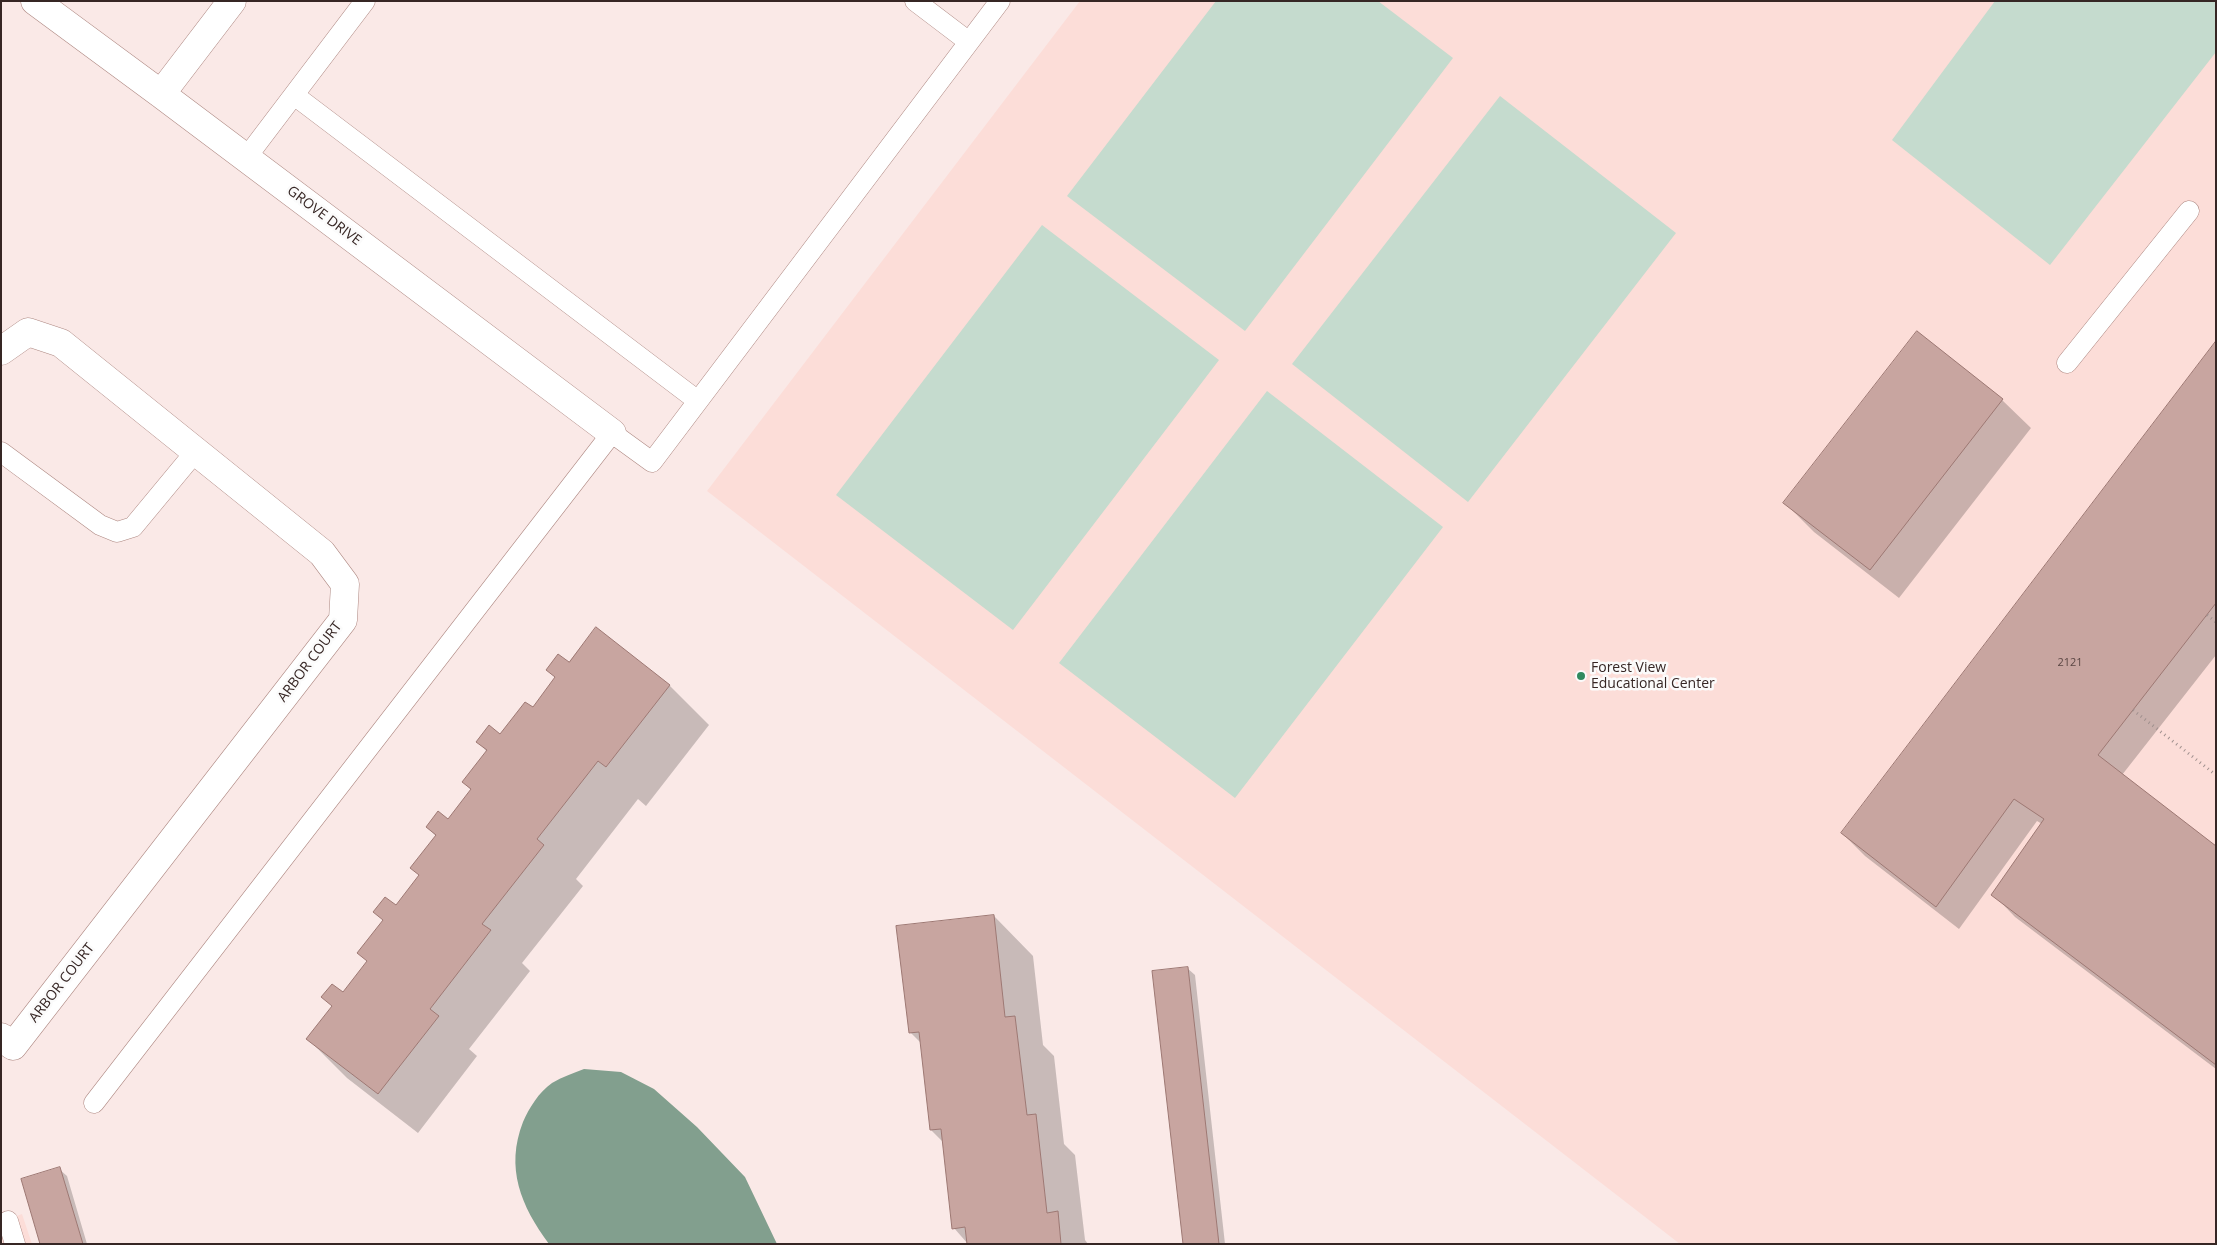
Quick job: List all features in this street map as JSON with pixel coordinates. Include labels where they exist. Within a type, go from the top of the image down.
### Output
[{"type":"street","name":"GROVE DRIVE","points":[[35,1],[612,434]]},
{"type":"street","points":[[161,94],[232,1]]},
{"type":"street","name":"ARBOR COURT","points":[[1,351],[28,332],[61,343],[322,553],[345,584],[343,620],[13,1046],[1,1037]]},
{"type":"lane","points":[[246,158],[365,1]]},
{"type":"lane","points":[[915,1],[969,42]]},
{"type":"lane","points":[[94,1103],[612,434],[652,462],[1000,1]]},
{"type":"lane","points":[[294,95],[698,401]]},
{"type":"lane","points":[[2067,364],[2189,211]]},
{"type":"lane","points":[[1,452],[100,525],[117,532],[133,527],[196,451]]},
{"type":"lane","points":[[8,1221],[15,1244]]},
{"type":"path","points":[[2206,615],[2216,622]]},
{"type":"path","points":[[2133,710],[2216,775]]},
{"type":"shaded area","name":"Forest View Educational Center","points":[[1080,1],[2216,1],[2216,1244],[1680,1244],[707,491]]},
{"type":"shaded area","points":[[1216,1],[1378,1],[1453,58],[1245,331],[1067,196]]},
{"type":"shaded area","points":[[1995,1],[2216,1],[2216,52],[2050,265],[1892,140]]},
{"type":"shaded area","points":[[1500,96],[1676,233],[1468,502],[1292,364]]},
{"type":"shaded area","points":[[1042,225],[1219,360],[1013,630],[836,495]]},
{"type":"shaded area","points":[[1267,391],[1443,527],[1235,798],[1059,663]]},
{"type":"shaded area","points":[[584,1069],[621,1072],[654,1089],[697,1127],[745,1177],[777,1244],[549,1244],[531,1215],[519,1186],[516,1171],[518,1139],[528,1111],[543,1091],[552,1083]]},
{"type":"shaded area","points":[[22,1214],[32,1244],[1,1244],[1,1222]]},
{"type":"building","points":[[1917,331],[2003,399],[1870,570],[1783,503]]},
{"type":"building","points":[[2216,341],[2216,603],[2098,755],[2216,846],[2216,1065],[1991,895],[2044,819],[2014,799],[1936,907],[1841,833]]},
{"type":"building","points":[[596,627],[670,685],[606,767],[598,761],[537,839],[544,845],[482,924],[491,930],[430,1009],[439,1016],[378,1094],[306,1039],[332,1006],[321,997],[332,984],[343,992],[367,961],[357,953],[383,920],[373,912],[385,897],[396,905],[419,875],[410,868],[436,835],[426,827],[438,811],[448,819],[471,789],[462,782],[487,750],[476,742],[489,725],[500,734],[525,702],[533,707],[555,677],[546,670],[558,654],[569,662]]},
{"type":"building","points":[[994,915],[1005,1017],[1015,1016],[1027,1115],[1036,1114],[1047,1213],[1058,1211],[1061,1244],[967,1244],[965,1227],[952,1229],[941,1129],[930,1130],[919,1032],[909,1033],[896,926]]},
{"type":"building","points":[[1188,967],[1219,1244],[1183,1244],[1152,971]]},
{"type":"building","points":[[60,1167],[83,1244],[40,1244],[21,1179]]},
{"type":"place","name":"Forest View Educational Center","points":[[1581,676]]}]
